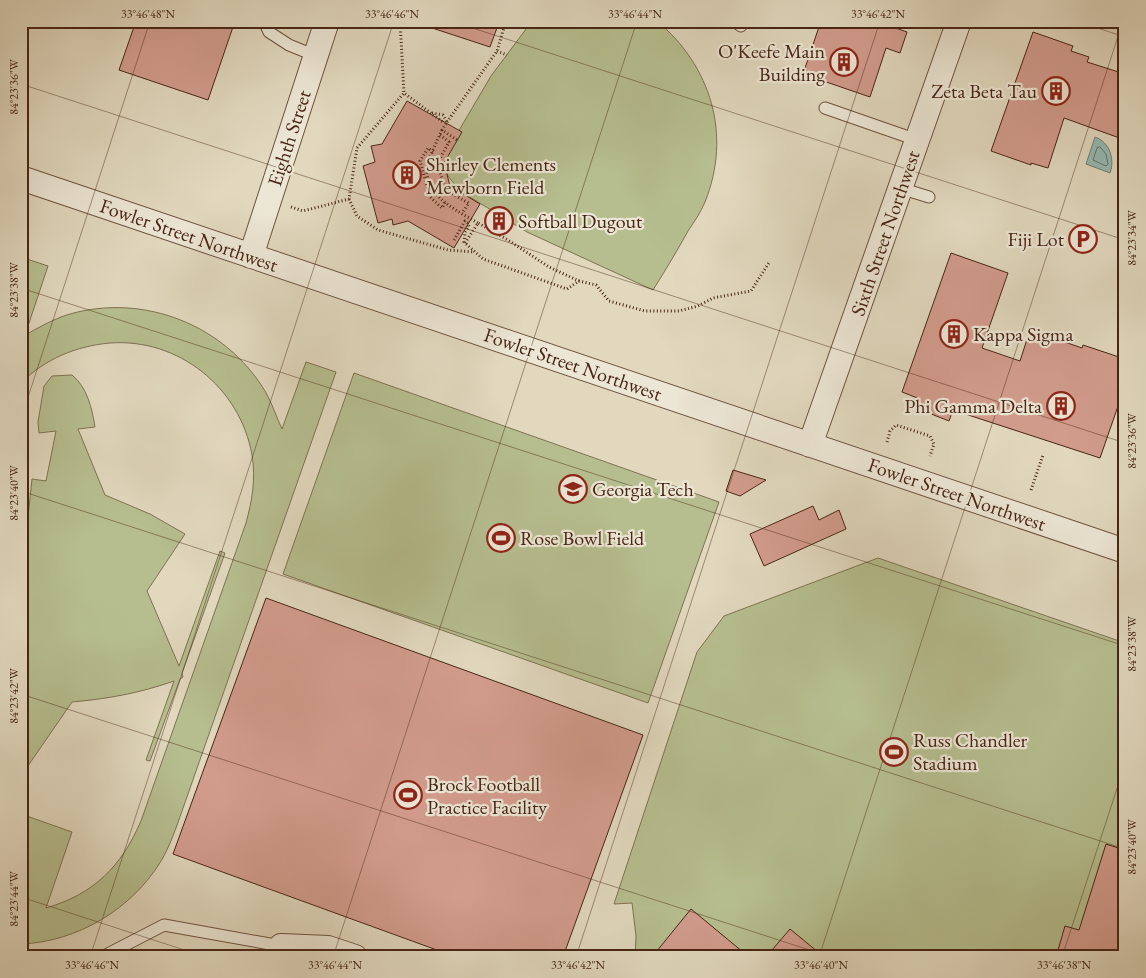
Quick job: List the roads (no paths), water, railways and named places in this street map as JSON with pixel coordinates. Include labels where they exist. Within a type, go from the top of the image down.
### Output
[{"type":"street","name":"Eighth Street","points":[[251,256],[327,21]]},
{"type":"street","name":"Sixth Street Northwest","points":[[810,444],[959,21]]},
{"type":"street","name":"Fowler Street Northwest","points":[[21,178],[1125,551]]},
{"type":"street","points":[[281,946],[328,948],[355,957]]},
{"type":"lane","points":[[264,21],[268,32],[289,45],[316,56]]},
{"type":"lane","points":[[734,21],[741,26],[745,21]]},
{"type":"lane","points":[[825,108],[917,140]]},
{"type":"lane","points":[[900,188],[929,197]]},
{"type":"lane","points":[[102,957],[164,925],[281,946]]},
{"type":"water","points":[[1095,137],[1108,147],[1112,163],[1110,173],[1086,164]]},
{"type":"place","name":"O'Keefe Main Building","points":[[844,62]]},
{"type":"place","name":"Zeta Beta Tau","points":[[1056,91]]},
{"type":"place","name":"Shirley Clements Mewborn Field","points":[[407,175]]},
{"type":"place","name":"Softball Dugout","points":[[499,221]]},
{"type":"place","name":"Fiji Lot","points":[[1083,239]]},
{"type":"place","name":"Kappa Sigma","points":[[954,334]]},
{"type":"place","name":"Phi Gamma Delta","points":[[1061,406]]},
{"type":"place","name":"Georgia Tech","points":[[573,489]]},
{"type":"place","name":"Rose Bowl Field","points":[[501,538]]},
{"type":"place","name":"Russ Chandler Stadium","points":[[894,752]]},
{"type":"place","name":"Brock Football Practice Facility","points":[[408,795]]}]
